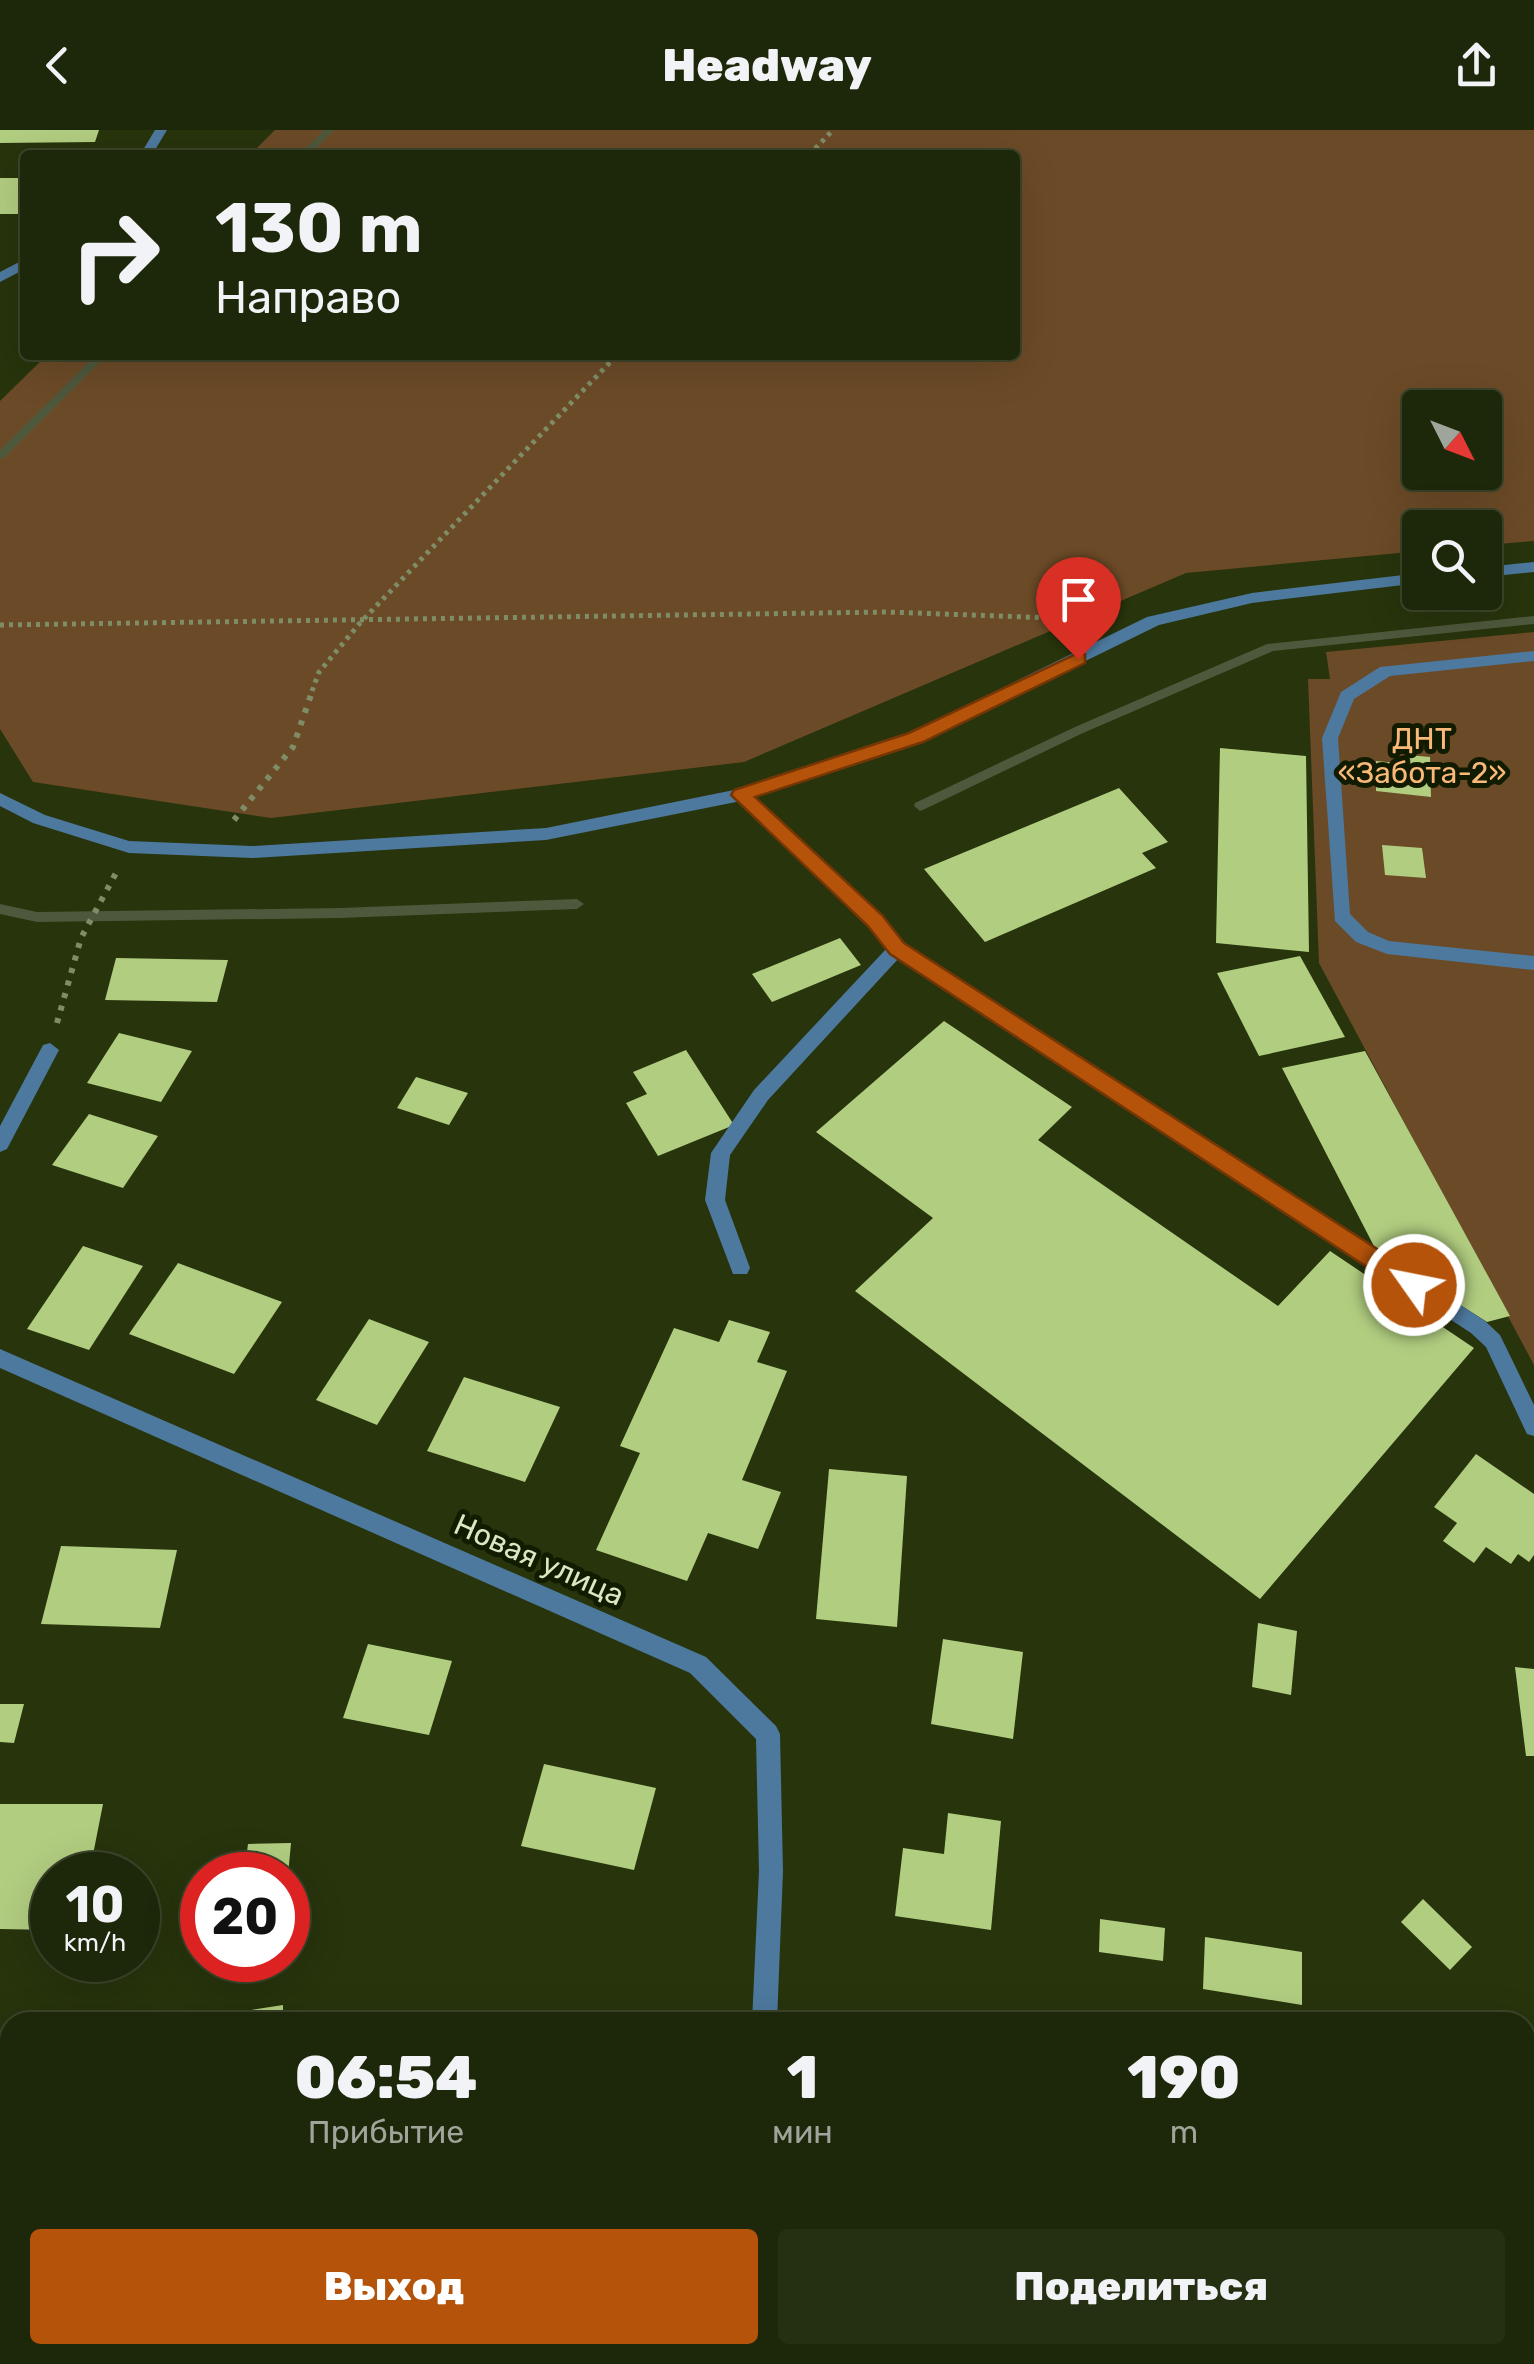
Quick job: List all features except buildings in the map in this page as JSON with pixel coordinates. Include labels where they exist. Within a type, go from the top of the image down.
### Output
[{"type":"street","points":[[1502,570],[1534,567]]},
{"type":"street","points":[[0,799],[39,819],[129,847],[252,852],[546,834],[741,795],[916,737],[1153,621],[1258,595],[1402,580]]},
{"type":"street","points":[[1534,656],[1386,671],[1347,696],[1330,738],[1342,916],[1362,937],[1387,946],[1534,963]]},
{"type":"street","points":[[741,795],[875,921],[897,948],[1478,1327],[1493,1341],[1534,1427]]},
{"type":"street","points":[[740,1268],[715,1200],[722,1152],[760,1095],[897,948]]},
{"type":"street","points":[[0,1144],[50,1050]]},
{"type":"street","name":"Новая улица","points":[[0,1358],[698,1665],[768,1734],[771,1872],[765,2012]]},
{"type":"path","points":[[814,150],[833,130]]},
{"type":"path","points":[[232,822],[293,746],[319,672],[360,623],[612,360]]},
{"type":"path","points":[[0,625],[360,623],[887,612],[1153,621]]},
{"type":"path","points":[[50,1050],[80,938],[118,871]]},
{"type":"green space","points":[[275,130],[1534,130],[1534,541],[1502,544],[1502,510],[1402,510],[1402,553],[1186,573],[744,762],[271,818],[33,782],[0,729],[0,401],[42,360],[1020,360],[1020,150],[255,150]]},
{"type":"green space","name":"ДНТ «Забота-2»","points":[[1534,632],[1534,1365],[1319,963],[1308,679],[1330,679],[1326,652]]},
{"type":"waterway","points":[[309,150],[329,130]]},
{"type":"waterway","points":[[0,456],[97,360]]},
{"type":"waterway","points":[[920,806],[1079,730],[1271,647],[1534,620]]},
{"type":"waterway","points":[[0,909],[37,917],[340,913],[577,904]]},
{"type":"route","points":[[1078,659],[916,737],[741,795],[875,921],[897,948],[1414,1285]]}]
